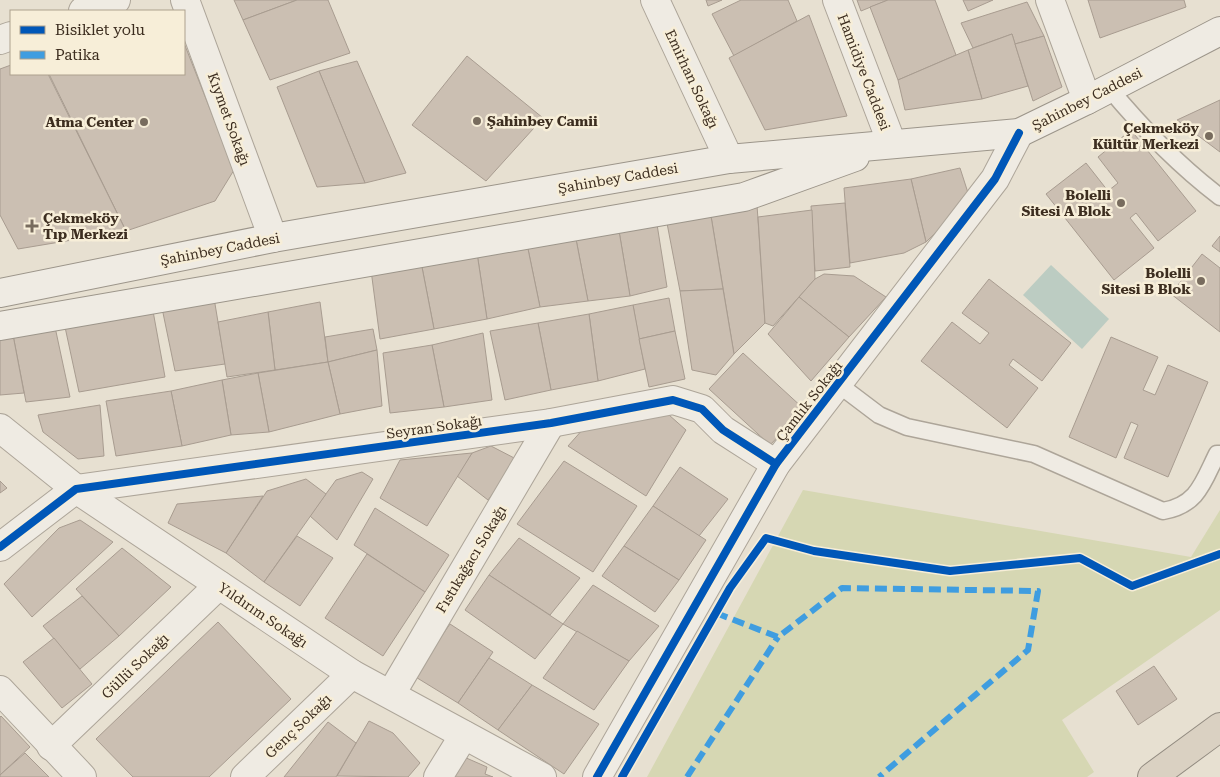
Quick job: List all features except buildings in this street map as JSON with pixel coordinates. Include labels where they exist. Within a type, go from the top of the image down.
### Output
[{"type":"highway","points":[[1152,777],[1220,727]]},
{"type":"street","points":[[86,10],[116,0]]},
{"type":"street","name":"Kıymet Sokağı","points":[[185,0],[273,238]]},
{"type":"street","name":"Emirhan Sokağı","points":[[655,0],[729,159]]},
{"type":"street","name":"Hamidiye Caddesi","points":[[837,0],[892,144]]},
{"type":"street","points":[[1050,0],[1098,94]]},
{"type":"street","name":"Şahinbey Caddesi","points":[[0,293],[273,238],[729,159],[1019,132],[1098,94],[1220,31]]},
{"type":"street","name":"Çamlık Sokağı","points":[[597,777],[776,464],[995,179],[1019,132]]},
{"type":"street","points":[[0,326],[744,197],[892,144]]},
{"type":"street","name":"Seyran Sokağı","points":[[76,489],[551,424],[673,400],[702,409],[723,430],[776,464]]},
{"type":"street","name":"Fıstıkağacı Sokağı","points":[[391,694],[551,424]]},
{"type":"street","name":"Yıldırım Sokağı","points":[[0,428],[76,489],[352,674],[542,777]]},
{"type":"street","points":[[0,546],[76,489]]},
{"type":"street","name":"Güllü Sokağı","points":[[51,746],[219,586]]},
{"type":"street","name":"Genç Sokağı","points":[[245,777],[352,674]]},
{"type":"street","points":[[0,690],[82,777]]},
{"type":"street","points":[[438,777],[464,735]]},
{"type":"lane","points":[[1098,94],[1188,173],[1220,197]]},
{"type":"lane","points":[[838,384],[879,415],[907,427],[1034,454],[1163,511],[1177,509],[1189,502],[1199,491],[1219,452]]},
{"type":"green space","points":[[803,490],[1191,557],[1220,510],[1220,610],[1062,720],[1094,772],[1087,777],[647,777]]},
{"type":"shaded area","points":[[1051,265],[1109,319],[1082,349],[1023,295]]},
{"type":"marked path","points":[[716,613],[778,637],[842,588],[1038,591],[1028,650],[879,777]]},
{"type":"marked path","points":[[687,777],[778,637]]},
{"type":"cycle path","points":[[597,777],[776,464],[995,179],[1019,133]]},
{"type":"cycle path","points":[[0,547],[76,489],[551,423],[673,400],[702,409],[723,430],[776,464]]},
{"type":"cycle path","points":[[622,777],[730,588],[766,538],[814,551],[950,571],[1080,558],[1132,586],[1220,554]]},
{"type":"place","name":"Şahinbey Camii","points":[[477,121]]},
{"type":"place","name":"Atma Center","points":[[144,122]]},
{"type":"place","name":"Çekmeköy Kültür Merkezi","points":[[1209,136]]},
{"type":"place","name":"Bolelli Sitesi A Blok","points":[[1121,203]]},
{"type":"place","name":"Çekmeköy Tıp Merkezi","points":[[32,226]]},
{"type":"place","name":"Bolelli Sitesi B Blok","points":[[1201,281]]}]
